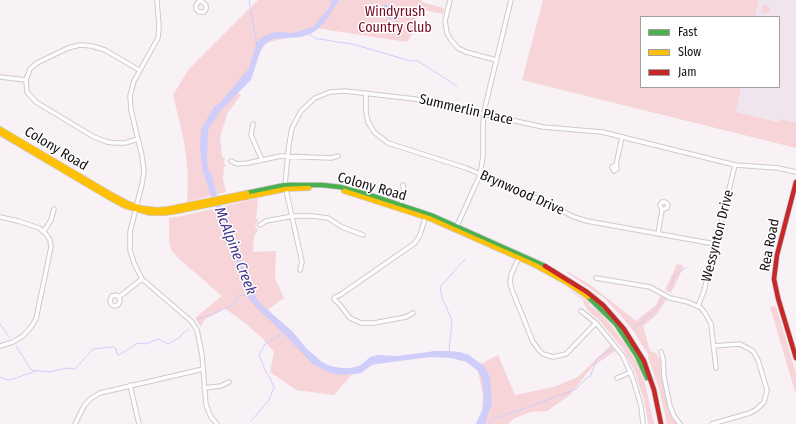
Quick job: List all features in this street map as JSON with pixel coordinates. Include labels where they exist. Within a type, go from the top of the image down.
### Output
[{"type":"main road","name":"Colony Road","points":[[0,129],[112,196],[136,208]]},
{"type":"main road","name":"Colony Road","points":[[0,133],[110,198],[136,208],[160,212],[286,187],[310,184],[340,187],[426,216],[551,269],[578,288],[596,298],[614,315],[627,332],[640,353],[648,371],[654,390],[659,424]]},
{"type":"main road","name":"Rea Road","points":[[796,182],[777,255],[774,279],[796,358]]},
{"type":"street","points":[[158,0],[160,27],[158,38],[140,70],[132,88],[130,99],[144,171],[131,225],[129,242],[134,263],[142,279],[193,323],[199,336],[207,409],[217,424]]},
{"type":"street","points":[[450,0],[445,22],[447,33],[451,40],[458,48],[466,52],[496,60]]},
{"type":"street","points":[[456,228],[480,175],[483,156],[484,114],[511,0]]},
{"type":"street","points":[[138,139],[115,143],[107,142],[94,137],[36,102],[28,94],[26,80],[28,72],[35,64],[68,48],[80,45],[92,46],[105,50],[140,70]]},
{"type":"street","points":[[0,76],[26,80]]},
{"type":"street","name":"Summerlin Place","points":[[300,270],[302,262],[286,187],[292,128],[301,111],[310,102],[321,95],[330,92],[339,91],[415,98],[549,128],[602,132],[735,165],[778,168],[796,172]]},
{"type":"street","name":"Brynwood Drive","points":[[366,93],[366,112],[368,122],[374,132],[383,140],[391,144],[453,164],[593,223],[715,244]]},
{"type":"street","points":[[252,124],[251,135],[262,160]]},
{"type":"street","points":[[616,165],[622,137]]},
{"type":"street","points":[[231,161],[237,164],[281,156],[331,158],[338,156]]},
{"type":"street","name":"Wessynton Drive","points":[[698,306],[704,291],[735,165]]},
{"type":"street","points":[[399,207],[404,191],[403,185]]},
{"type":"street","points":[[44,231],[51,220],[54,209]]},
{"type":"street","points":[[658,234],[662,210]]},
{"type":"street","points":[[260,225],[266,221],[293,216],[312,216],[328,218],[342,227],[363,234]]},
{"type":"street","points":[[413,313],[406,318],[374,323],[362,323],[350,318],[334,299],[415,243],[426,216]]},
{"type":"street","points":[[0,217],[30,224],[44,231],[50,240],[51,251],[36,319],[32,327],[23,336],[13,342],[0,346]]},
{"type":"street","points":[[520,256],[510,282],[535,347],[543,354],[553,357],[566,354],[596,323]]},
{"type":"street","points":[[596,278],[650,287],[670,298],[698,306],[705,313],[711,324],[716,368]]},
{"type":"street","points":[[119,297],[142,279]]},
{"type":"street","points":[[581,311],[596,323],[618,349],[631,372],[641,406],[643,424]]},
{"type":"street","points":[[712,424],[750,413],[757,409],[764,402],[767,390],[756,355],[749,349],[740,344],[713,346]]},
{"type":"street","points":[[661,352],[670,406],[674,416],[680,424]]},
{"type":"street","points":[[75,424],[84,406],[96,395],[106,390],[203,369]]},
{"type":"street","points":[[617,378],[631,372]]},
{"type":"street","points":[[204,388],[221,386],[229,382]]},
{"type":"street","points":[[130,385],[139,424]]},
{"type":"shaded area","points":[[759,0],[796,0],[796,125],[736,112],[741,88],[780,88],[780,16],[754,16]]},
{"type":"green space","name":"Windyrush Country Club","points":[[258,0],[422,0],[421,2],[444,8],[443,14],[419,9],[413,33],[407,42],[315,28],[307,32],[266,43],[234,90],[241,95],[226,115],[220,137],[222,157],[225,158],[224,163],[226,166],[224,167],[223,179],[226,192],[187,202],[188,173],[184,141],[173,95],[188,70]]},
{"type":"green space","points":[[543,0],[759,0],[755,16],[640,16],[640,88],[741,88],[736,112],[779,122],[780,119],[796,123],[796,148],[522,80]]},
{"type":"green space","points":[[765,5],[770,8],[770,13],[762,13],[762,6]]},
{"type":"green space","points":[[258,198],[256,218],[258,220],[255,226],[258,230],[254,236],[253,252],[276,251],[275,278],[284,298],[266,311],[321,367],[349,371],[362,363],[334,395],[296,390],[270,372],[274,352],[262,338],[244,322],[224,308],[204,320],[201,327],[195,318],[222,296],[178,258],[171,250],[169,240],[169,218]]},
{"type":"green space","points":[[677,264],[684,266],[671,293],[665,290]]},
{"type":"green space","points":[[567,271],[592,286],[636,321],[656,305],[661,294],[668,298],[656,315],[643,326],[650,351],[656,353],[660,360],[661,372],[670,409],[677,424],[667,424],[659,389],[648,357],[649,356],[632,329],[604,298],[566,272]]},
{"type":"green space","points":[[561,284],[584,299],[589,303],[589,305],[599,312],[612,326],[625,344],[637,363],[645,383],[654,424],[648,424],[645,404],[635,372],[623,349],[598,319],[589,312],[583,300]]},
{"type":"green space","points":[[776,306],[796,373],[796,395],[770,307]]},
{"type":"green space","points":[[611,345],[615,351],[592,367],[570,395],[547,411],[531,412],[515,418],[508,424],[481,424],[483,395],[477,366],[498,355],[515,395],[554,387],[578,377]]},
{"type":"water","name":"McAlpine Creek","points":[[332,0],[339,0],[325,22],[314,32],[301,37],[273,39],[265,44],[261,49],[251,80],[222,109],[210,126],[208,131],[208,169],[212,176],[218,200],[225,213],[250,288],[260,303],[293,332],[307,349],[322,362],[330,366],[350,368],[360,366],[370,357],[378,355],[397,356],[435,351],[449,351],[469,355],[484,366],[490,378],[492,403],[485,424],[476,424],[483,408],[484,399],[482,378],[477,370],[466,362],[451,358],[430,357],[372,365],[361,373],[355,374],[341,375],[330,373],[313,364],[246,295],[226,227],[213,202],[202,169],[200,145],[201,130],[214,107],[221,102],[249,68],[256,44],[259,40],[264,36],[275,32],[293,33],[313,27],[329,8]]},
{"type":"water","points":[[384,4],[395,7],[394,14],[399,15],[397,21],[386,18],[388,11],[383,9]]},
{"type":"waterway","points":[[249,0],[257,45]]},
{"type":"waterway","points":[[308,34],[316,39],[352,44],[411,61],[418,61],[457,86]]},
{"type":"waterway","points":[[449,352],[452,320],[442,298],[440,287],[465,259]]},
{"type":"waterway","points":[[669,290],[674,276],[687,267]]},
{"type":"waterway","name":"McAlpine Creek","points":[[198,320],[231,306],[236,302],[235,299],[237,296],[246,295]]},
{"type":"waterway","points":[[633,330],[659,307],[662,300]]},
{"type":"waterway","points":[[0,324],[10,338]]},
{"type":"waterway","points":[[16,346],[32,370],[49,372],[67,368],[75,369],[93,349],[113,347],[119,355],[138,343],[146,344],[158,339],[168,344],[180,337],[189,329]]},
{"type":"waterway","points":[[251,421],[269,400],[274,387],[259,355],[265,344],[283,333]]},
{"type":"waterway","points":[[489,424],[493,419],[576,389],[588,377],[590,377],[597,358],[612,349]]},
{"type":"waterway","points":[[0,377],[8,380],[36,371]]},
{"type":"traffic: fast","points":[[247,193],[285,185],[322,185],[340,187],[373,196],[433,216],[545,266]]},
{"type":"traffic: fast","points":[[588,297],[616,324],[637,356],[647,378]]},
{"type":"traffic: slow","points":[[0,129],[112,195],[141,208],[157,210],[168,209],[247,193]]},
{"type":"traffic: slow","points":[[0,133],[110,198],[125,206],[150,213],[178,211],[286,189],[309,188]]},
{"type":"traffic: slow","points":[[344,191],[431,219],[535,265],[566,282],[588,297]]},
{"type":"traffic: jam","points":[[796,182],[777,255],[774,279],[778,298],[796,358]]},
{"type":"traffic: jam","points":[[545,266],[587,292],[603,305],[624,329],[644,361],[654,390],[661,424]]}]
